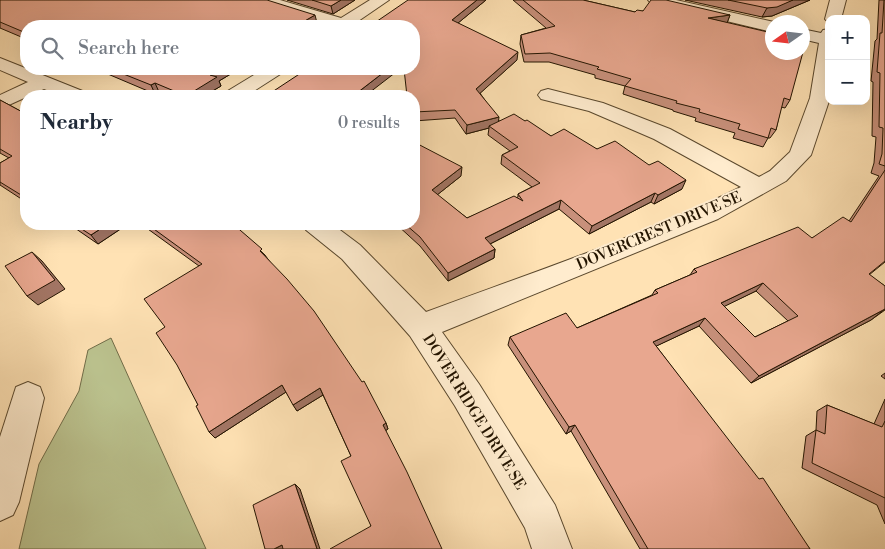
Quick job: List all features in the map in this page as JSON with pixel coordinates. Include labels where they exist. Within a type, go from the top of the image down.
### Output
[{"type":"street","points":[[264,0],[326,20]]},
{"type":"street","points":[[350,20],[381,0]]},
{"type":"street","points":[[656,0],[765,25]]},
{"type":"street","name":"DOVERCREST DRIVE SE","points":[[834,15],[838,0]]},
{"type":"street","points":[[810,33],[825,32]]},
{"type":"street","name":"DOVERCREST DRIVE SE","points":[[421,328],[701,216],[778,176],[800,155],[820,98],[826,60]]},
{"type":"street","points":[[0,63],[20,72]]},
{"type":"street","points":[[27,75],[63,90]]},
{"type":"street","points":[[243,90],[266,75]]},
{"type":"street","points":[[27,90],[43,82]]},
{"type":"street","points":[[0,103],[20,93]]},
{"type":"street","points":[[548,95],[596,107],[662,134],[760,187]]},
{"type":"street","name":"DOVER RIDGE DRIVE SE","points":[[324,230],[351,252],[421,328],[467,395],[541,519],[552,549]]},
{"type":"street","points":[[0,502],[28,398]]},
{"type":"green space","points":[[111,338],[206,549],[19,549],[39,464],[79,391],[88,350]]},
{"type":"building","points":[[0,0],[267,0],[315,15],[306,20],[20,20],[20,30],[0,22]]},
{"type":"building","points":[[312,0],[341,0],[331,6]]},
{"type":"building","points":[[408,0],[477,0],[452,20],[518,52],[476,89],[499,117],[467,125],[455,110],[420,112],[420,90],[406,90],[405,75],[420,75],[420,20],[379,20]]},
{"type":"building","points":[[523,0],[583,0],[635,12],[637,10],[643,11],[651,0],[666,0],[730,15],[708,18],[765,31],[765,60],[801,60],[790,100],[784,98],[776,130],[771,128],[768,138],[738,129],[740,124],[699,112],[700,109],[625,86],[631,79],[597,69],[599,67],[550,53],[525,54],[521,35],[555,26]]},
{"type":"building","points":[[728,0],[793,0],[777,7],[767,8]]},
{"type":"building","points":[[884,0],[885,166],[879,164],[882,154],[883,128],[879,127],[880,73],[877,72]]},
{"type":"building","points":[[126,75],[210,75],[217,77],[196,90],[172,90],[155,83],[151,85]]},
{"type":"building","points":[[298,75],[380,75],[361,90],[275,90]]},
{"type":"building","points":[[0,100],[20,111],[20,194],[0,182],[0,163],[12,156],[0,149]]},
{"type":"building","points":[[514,114],[551,136],[564,129],[597,149],[615,141],[649,165],[658,161],[686,180],[658,195],[655,193],[592,226],[561,200],[485,238],[495,249],[448,273],[420,237],[412,230],[420,230],[420,145],[462,167],[432,190],[467,218],[514,196],[523,201],[518,194],[540,183],[502,155],[518,147],[489,126]]},
{"type":"building","points":[[885,170],[885,261],[869,274],[885,286],[885,309],[759,376],[705,318],[653,342],[759,479],[763,478],[810,549],[648,549],[575,425],[569,427],[510,337],[566,313],[577,328],[658,293],[655,290],[697,272],[694,269],[798,227],[812,238],[843,217],[851,222]],"holes":[[[763,283],[798,316],[755,337],[721,303]]]},
{"type":"building","points":[[83,230],[99,230],[91,235]]},
{"type":"building","points":[[155,230],[240,230],[262,249],[260,251],[314,311],[362,382],[364,381],[386,423],[383,425],[442,549],[330,549],[371,526],[341,461],[351,456],[320,388],[293,405],[282,385],[209,432],[196,406],[198,405],[177,365],[156,333],[165,327],[144,299],[202,264]]},
{"type":"building","points":[[32,252],[55,280],[27,296],[5,266]]},
{"type":"building","points":[[827,405],[882,427],[885,421],[885,498],[812,463],[816,430],[825,434]]},
{"type":"building","points":[[295,484],[317,549],[283,549],[282,545],[274,549],[265,549],[253,505]]}]
